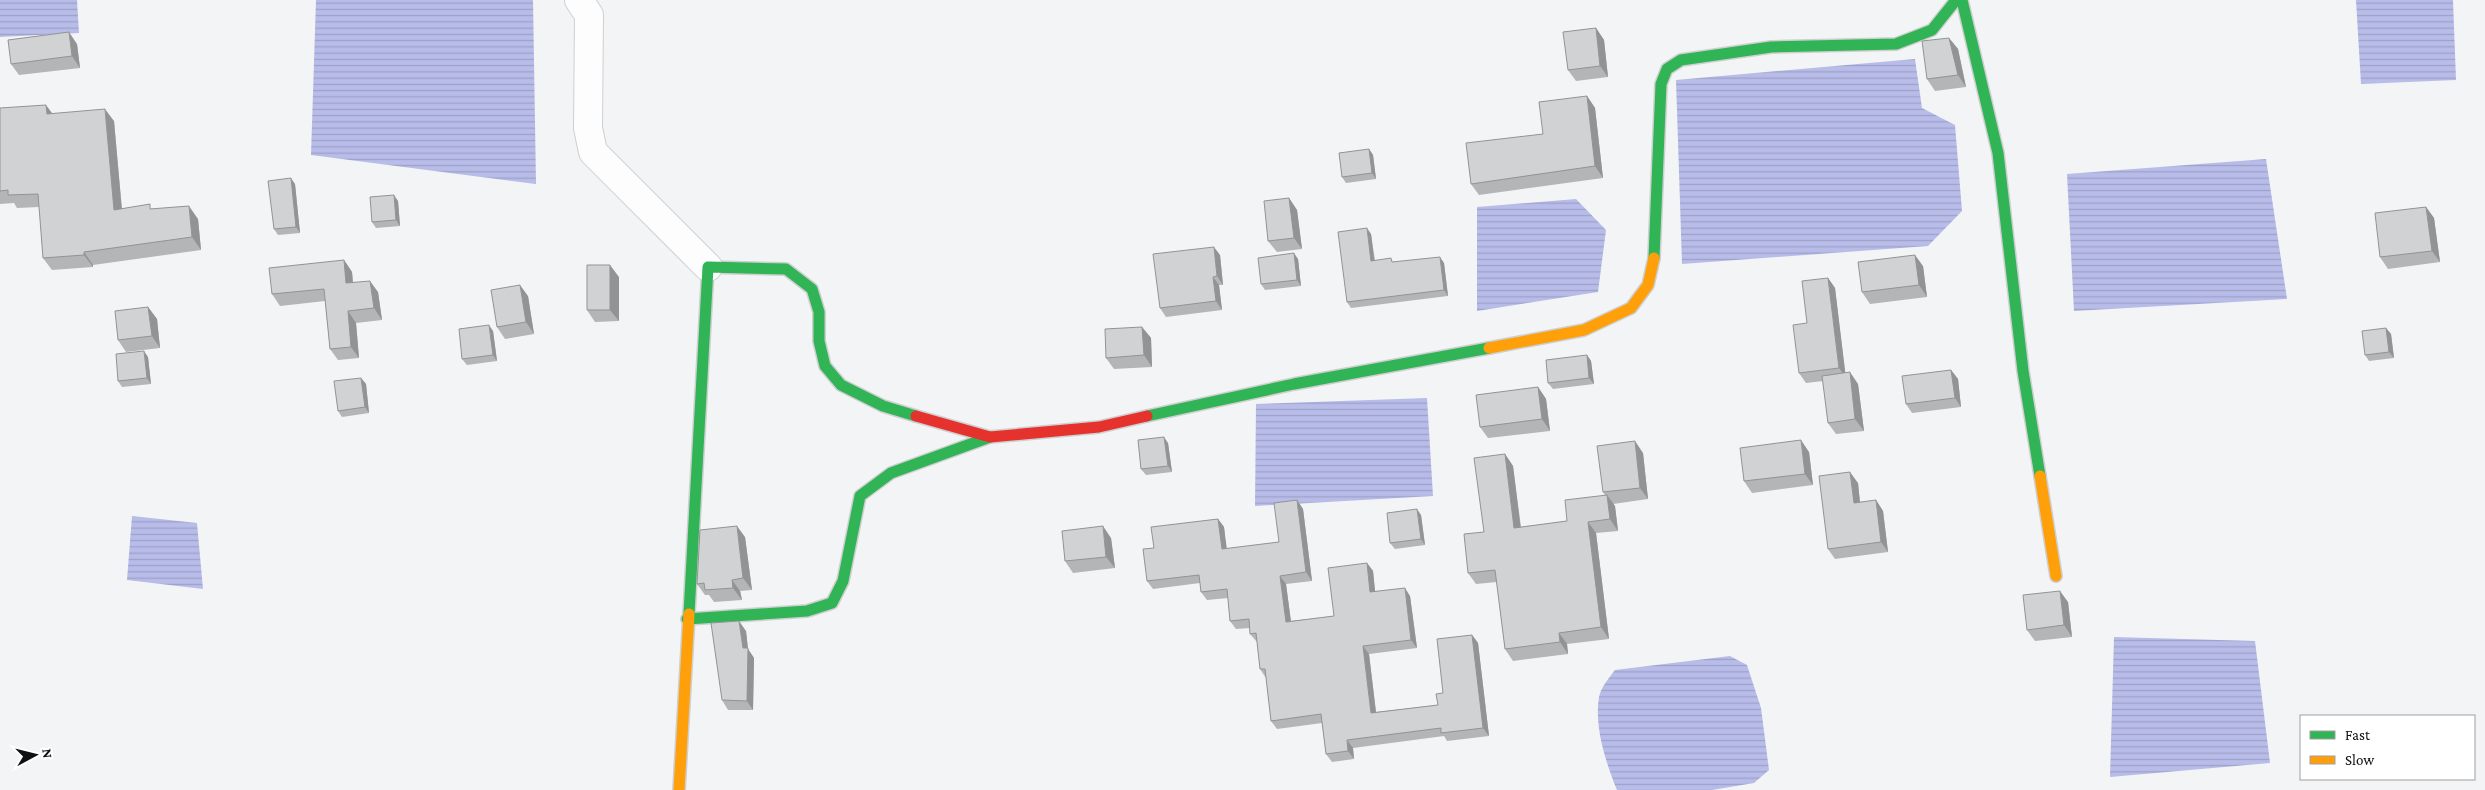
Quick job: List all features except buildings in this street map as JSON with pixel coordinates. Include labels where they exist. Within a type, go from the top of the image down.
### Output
[{"type":"main road","points":[[687,620],[807,611],[832,603],[843,581],[852,528],[860,496],[891,473],[990,438],[1099,427],[1294,384],[1584,330],[1631,308],[1648,285],[1654,262],[1661,84],[1667,69],[1680,60],[1771,46],[1896,44],[1932,30],[1956,0]]},
{"type":"main road","points":[[1962,0],[1998,153],[2022,371],[2056,576]]},
{"type":"main road","points":[[679,790],[708,267],[786,269],[812,290],[819,312],[819,341],[825,366],[841,386],[883,406],[990,438]]},
{"type":"street","points":[[579,0],[589,15],[588,128],[593,152],[708,267]]},
{"type":"water","points":[[0,0],[77,0],[79,33],[0,37]]},
{"type":"water","points":[[316,0],[533,0],[536,184],[311,155]]},
{"type":"water","points":[[2356,0],[2453,0],[2456,80],[2361,84]]},
{"type":"water","points":[[1915,59],[1922,108],[1955,125],[1962,211],[1928,246],[1682,264],[1676,80]]},
{"type":"water","points":[[2266,159],[2287,299],[2074,311],[2067,174]]},
{"type":"water","points":[[1576,199],[1606,230],[1598,292],[1477,311],[1477,207]]},
{"type":"water","points":[[1427,398],[1433,496],[1255,506],[1256,404]]},
{"type":"water","points":[[132,516],[197,523],[203,589],[127,580]]},
{"type":"water","points":[[2114,637],[2255,641],[2270,763],[2110,777]]},
{"type":"water","points":[[1730,656],[1747,665],[1761,708],[1769,770],[1754,783],[1712,790],[1617,790],[1602,745],[1598,720],[1599,697],[1615,670]]},
{"type":"traffic: fast","points":[[1654,258],[1661,84],[1667,69],[1681,60],[1771,47],[1896,44],[1932,30],[1956,0]]},
{"type":"traffic: fast","points":[[1962,0],[1998,153],[2023,371],[2040,476]]},
{"type":"traffic: fast","points":[[689,614],[708,267],[786,269],[812,289],[819,312],[819,341],[825,366],[841,385],[883,406],[916,416]]},
{"type":"traffic: fast","points":[[1147,416],[1294,384],[1489,348]]},
{"type":"traffic: fast","points":[[687,619],[807,611],[832,603],[843,581],[860,496],[891,473],[990,437]]},
{"type":"traffic: slow","points":[[1489,348],[1584,330],[1631,308],[1648,285],[1654,258]]},
{"type":"traffic: slow","points":[[2040,476],[2056,576]]},
{"type":"traffic: slow","points":[[679,790],[689,614]]},
{"type":"traffic: jam","points":[[916,416],[990,437],[1099,427],[1147,416]]}]
